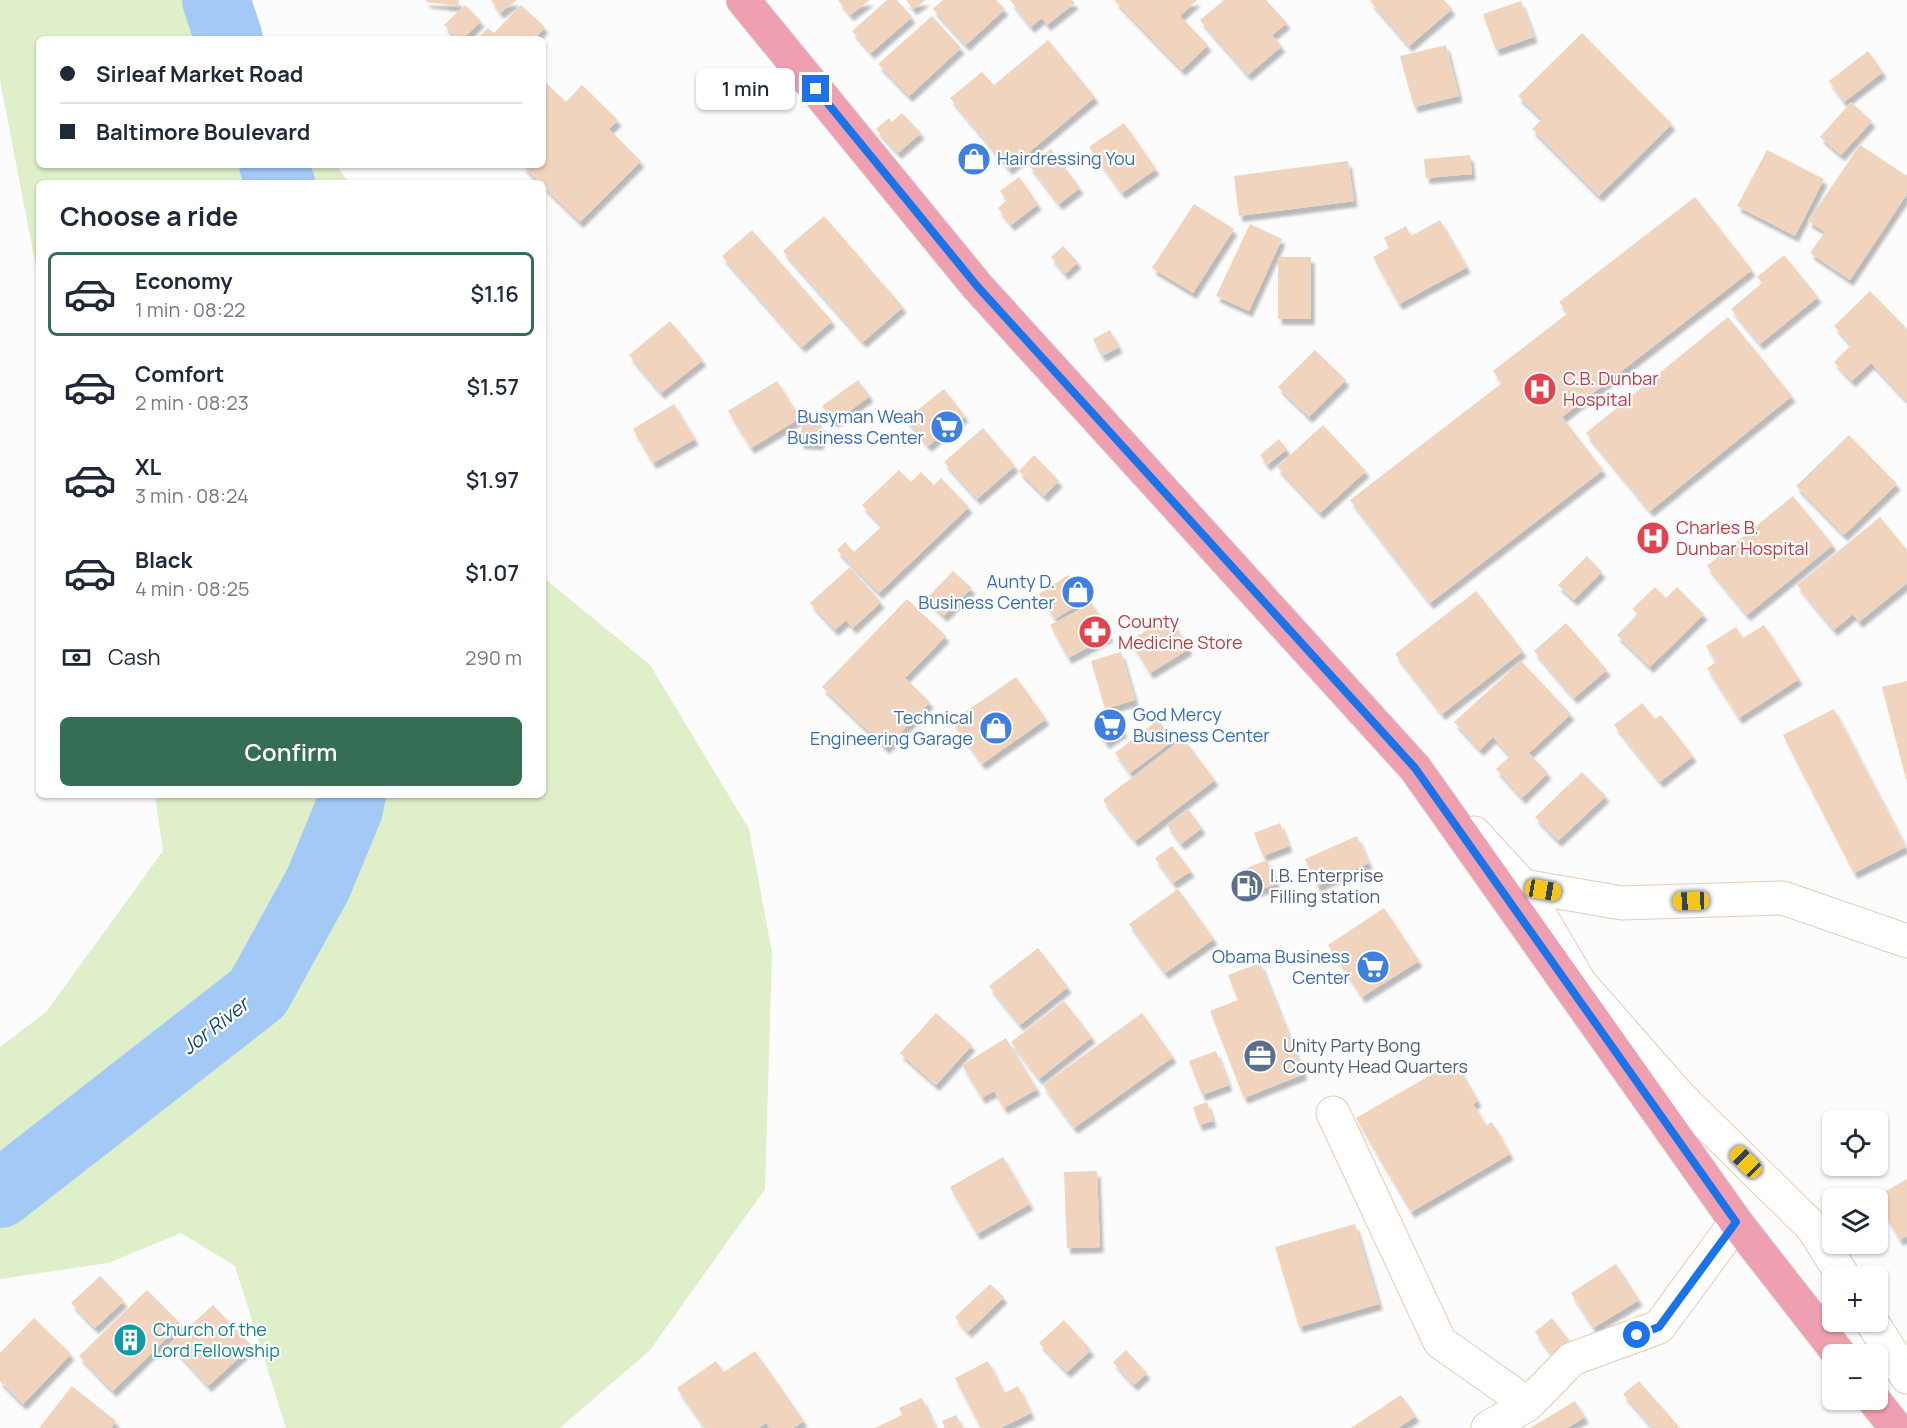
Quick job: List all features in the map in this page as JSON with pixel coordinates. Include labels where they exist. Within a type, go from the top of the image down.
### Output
[{"type":"highway","points":[[743,0],[977,286],[1415,768],[1736,1222],[1831,1344]]},
{"type":"highway","points":[[1882,1410],[1896,1428]]},
{"type":"street","points":[[1415,768],[1523,886],[1580,983],[1679,1096],[1813,1228],[1837,1266]]},
{"type":"street","points":[[1523,886],[1622,903],[1783,898],[1907,941]]},
{"type":"street","points":[[1333,1113],[1440,1342],[1528,1404]]},
{"type":"street","points":[[1488,1428],[1528,1404],[1572,1359],[1659,1327],[1736,1222]]},
{"type":"street","points":[[1878,1332],[1907,1377]]},
{"type":"green space","points":[[0,0],[219,0],[241,36],[36,36],[36,168],[338,168],[347,180],[36,180],[36,267],[0,80]]},
{"type":"green space","points":[[546,579],[650,665],[749,829],[772,953],[765,1189],[650,1350],[560,1428],[286,1428],[235,1266],[181,1233],[108,1263],[0,1279],[0,1047],[46,1012],[163,851],[155,798],[546,798]]},
{"type":"building","points":[[426,0],[459,0],[458,6],[426,2]]},
{"type":"building","points":[[491,0],[517,0],[500,13]]},
{"type":"building","points":[[838,0],[870,0],[850,15]]},
{"type":"building","points":[[887,0],[897,0],[912,17],[871,53],[852,31]]},
{"type":"building","points":[[906,0],[926,0],[913,9]]},
{"type":"building","points":[[943,0],[996,0],[1005,9],[966,45],[933,9]]},
{"type":"building","points":[[1010,0],[1072,0],[1075,3],[1047,25],[1042,18],[1031,27]]},
{"type":"building","points":[[1114,0],[1197,0],[1180,16],[1208,45],[1182,70]]},
{"type":"building","points":[[1224,0],[1266,0],[1287,23],[1272,35],[1282,46],[1248,75],[1200,20]]},
{"type":"building","points":[[1444,0],[1452,9],[1409,46],[1370,1]]},
{"type":"building","points":[[1521,1],[1534,37],[1496,50],[1483,14]]},
{"type":"building","points":[[465,5],[481,21],[466,36],[454,36],[444,25]]},
{"type":"building","points":[[521,5],[545,27],[537,36],[480,36],[488,28],[494,33]]},
{"type":"building","points":[[932,16],[961,48],[909,96],[878,64]]},
{"type":"building","points":[[1582,33],[1672,124],[1599,196],[1532,129],[1542,119],[1518,96]]},
{"type":"building","points":[[1048,40],[1095,97],[1009,169],[950,98],[982,72],[994,85]]},
{"type":"building","points":[[1446,45],[1459,96],[1414,107],[1400,56]]},
{"type":"building","points":[[1868,51],[1883,72],[1844,102],[1829,81]]},
{"type":"building","points":[[546,83],[566,102],[582,85],[618,120],[609,129],[641,161],[580,222],[546,189],[546,180],[537,180],[525,168],[546,168]]},
{"type":"building","points":[[1851,102],[1872,121],[1841,155],[1820,137]]},
{"type":"building","points":[[902,113],[921,133],[898,153],[876,129],[889,118],[892,122]]},
{"type":"building","points":[[1124,123],[1156,169],[1122,193],[1089,147]]},
{"type":"building","points":[[1860,145],[1907,176],[1907,194],[1850,280],[1810,253],[1825,232],[1808,221]]},
{"type":"building","points":[[1051,149],[1080,188],[1059,204],[1029,165]]},
{"type":"building","points":[[1767,150],[1824,179],[1795,236],[1737,206]]},
{"type":"building","points":[[1470,155],[1472,174],[1426,178],[1424,159]]},
{"type":"building","points":[[1348,161],[1354,201],[1239,216],[1234,176]]},
{"type":"building","points":[[1019,177],[1038,204],[1011,225],[998,208],[1007,200],[1000,191]]},
{"type":"building","points":[[1695,197],[1752,270],[1562,417],[1603,470],[1430,603],[1350,500],[1502,383],[1493,371],[1568,313],[1559,302]]},
{"type":"building","points":[[1194,204],[1234,229],[1193,293],[1152,268]]},
{"type":"building","points":[[824,216],[903,307],[863,342],[783,251]]},
{"type":"building","points":[[1440,220],[1467,267],[1399,304],[1373,257],[1389,248],[1384,238],[1406,226],[1411,236]]},
{"type":"building","points":[[1250,224],[1282,239],[1249,311],[1216,296]]},
{"type":"building","points":[[752,230],[832,321],[802,347],[722,256]]},
{"type":"building","points":[[1063,246],[1078,262],[1065,274],[1051,257]]},
{"type":"building","points":[[1784,255],[1818,297],[1760,344],[1731,309],[1762,283],[1757,277]]},
{"type":"building","points":[[1278,257],[1311,257],[1311,319],[1278,319]]},
{"type":"building","points":[[1870,291],[1907,329],[1907,401],[1871,363],[1852,381],[1834,362],[1851,345],[1834,326]]},
{"type":"building","points":[[1728,317],[1792,396],[1650,511],[1586,433]]},
{"type":"building","points":[[670,321],[703,360],[661,393],[629,355]]},
{"type":"building","points":[[1110,330],[1119,347],[1102,356],[1093,339]]},
{"type":"building","points":[[1315,350],[1346,380],[1309,417],[1278,387]]},
{"type":"building","points":[[858,380],[870,396],[834,422],[822,406]]},
{"type":"building","points":[[777,381],[800,418],[751,448],[728,411]]},
{"type":"building","points":[[944,389],[965,416],[928,446],[906,419]]},
{"type":"building","points":[[674,404],[695,439],[653,463],[633,429]]},
{"type":"building","points":[[802,423],[822,425],[820,444],[800,443]]},
{"type":"building","points":[[1323,425],[1366,471],[1320,513],[1277,467]]},
{"type":"building","points":[[983,428],[1015,466],[977,499],[944,462]]},
{"type":"building","points":[[1849,435],[1897,484],[1844,535],[1796,486]]},
{"type":"building","points":[[1279,439],[1287,449],[1267,465],[1260,455]]},
{"type":"building","points":[[1034,455],[1059,481],[1044,496],[1019,471]]},
{"type":"building","points":[[899,470],[911,482],[921,472],[934,485],[941,478],[969,507],[879,593],[837,550],[845,542],[854,552],[882,526],[862,505]]},
{"type":"building","points":[[1793,496],[1833,545],[1747,615],[1707,566]]},
{"type":"building","points":[[1880,517],[1907,550],[1907,583],[1859,622],[1853,614],[1834,630],[1797,585]]},
{"type":"building","points":[[1587,556],[1602,572],[1574,600],[1558,585]]},
{"type":"building","points":[[850,567],[881,602],[853,628],[846,620],[835,630],[810,603]]},
{"type":"building","points":[[953,571],[972,588],[944,616],[926,599]]},
{"type":"building","points":[[1068,575],[1084,601],[1055,619],[1039,594]]},
{"type":"building","points":[[1655,587],[1666,598],[1677,587],[1704,614],[1650,667],[1617,635],[1638,614],[1632,609]]},
{"type":"building","points":[[1476,591],[1523,651],[1442,714],[1395,654]]},
{"type":"building","points":[[907,599],[946,636],[905,678],[930,702],[886,748],[822,687]]},
{"type":"building","points":[[1092,603],[1110,636],[1068,658],[1050,625]]},
{"type":"building","points":[[1170,617],[1189,649],[1150,673],[1130,640]]},
{"type":"building","points":[[1566,623],[1607,670],[1574,698],[1534,651]]},
{"type":"building","points":[[1764,625],[1799,679],[1739,718],[1707,668],[1716,662],[1706,646],[1736,627],[1743,638]]},
{"type":"building","points":[[1121,652],[1135,700],[1105,709],[1091,661]]},
{"type":"building","points":[[1521,661],[1571,714],[1529,753],[1548,773],[1522,798],[1496,769],[1510,756],[1493,737],[1480,750],[1454,722]]},
{"type":"building","points":[[1016,677],[1046,719],[982,764],[952,721]]},
{"type":"building","points":[[1907,681],[1907,779],[1906,779],[1882,687]]},
{"type":"building","points":[[1642,703],[1655,719],[1661,715],[1693,756],[1660,782],[1614,725]]},
{"type":"building","points":[[1834,709],[1906,847],[1854,873],[1783,735]]},
{"type":"building","points":[[1110,713],[1124,731],[1106,743],[1093,726]]},
{"type":"building","points":[[1158,720],[1174,740],[1130,773],[1115,753]]},
{"type":"building","points":[[1183,738],[1215,780],[1135,841],[1103,800]]},
{"type":"building","points":[[1582,772],[1606,796],[1558,841],[1535,817]]},
{"type":"building","points":[[1188,809],[1202,828],[1181,844],[1167,825]]},
{"type":"building","points":[[1280,823],[1289,846],[1263,856],[1254,833]]},
{"type":"building","points":[[1357,836],[1369,863],[1317,886],[1305,859]]},
{"type":"building","points":[[1172,846],[1191,871],[1173,883],[1155,858]]},
{"type":"building","points":[[1267,860],[1277,884],[1248,894],[1239,871]]},
{"type":"building","points":[[1178,889],[1214,939],[1165,973],[1129,924]]},
{"type":"building","points":[[1384,908],[1419,961],[1362,997],[1328,945]]},
{"type":"building","points":[[1038,948],[1068,987],[1020,1025],[989,986]]},
{"type":"building","points":[[1260,963],[1304,1074],[1244,1098],[1210,1011],[1238,1000],[1228,975]]},
{"type":"building","points":[[1064,1001],[1092,1037],[1039,1079],[1011,1042]]},
{"type":"building","points":[[936,1013],[972,1045],[936,1085],[900,1053]]},
{"type":"building","points":[[1142,1013],[1173,1057],[1074,1128],[1043,1085]]},
{"type":"building","points":[[1006,1038],[1037,1089],[1004,1108],[994,1091],[982,1098],[962,1065]]},
{"type":"building","points":[[1216,1051],[1229,1085],[1202,1095],[1189,1061]]},
{"type":"building","points":[[1455,1061],[1478,1101],[1473,1104],[1486,1125],[1492,1122],[1510,1154],[1411,1212],[1356,1118]]},
{"type":"building","points":[[1207,1102],[1213,1121],[1199,1125],[1193,1107]]},
{"type":"building","points":[[1003,1157],[1030,1204],[977,1234],[950,1187]]},
{"type":"building","points":[[1097,1171],[1100,1247],[1067,1248],[1064,1172]]},
{"type":"building","points":[[1907,1179],[1907,1236],[1900,1240],[1888,1220],[1888,1190]]},
{"type":"building","points":[[1355,1224],[1379,1304],[1299,1327],[1275,1247]]},
{"type":"building","points":[[1616,1264],[1639,1300],[1593,1328],[1571,1293]]},
{"type":"building","points":[[100,1276],[124,1301],[95,1328],[71,1303]]},
{"type":"building","points":[[990,1284],[1004,1297],[968,1332],[955,1317]]},
{"type":"building","name":"Church of the Lord Fellowship","points":[[147,1290],[181,1324],[113,1391],[79,1356]]},
{"type":"building","points":[[213,1305],[252,1346],[208,1386],[170,1344]]},
{"type":"building","points":[[34,1318],[71,1354],[23,1404],[0,1381],[0,1353]]},
{"type":"building","points":[[1552,1318],[1571,1343],[1553,1356],[1535,1332]]},
{"type":"building","points":[[1064,1320],[1091,1350],[1067,1372],[1039,1343]]},
{"type":"building","points":[[1126,1350],[1147,1373],[1134,1385],[1113,1362]]},
{"type":"building","points":[[755,1351],[804,1421],[793,1428],[770,1428],[766,1423],[758,1428],[705,1428],[677,1388],[716,1361],[724,1372]]},
{"type":"building","points":[[988,1361],[1004,1393],[1018,1386],[1031,1413],[1001,1428],[981,1428],[955,1378]]},
{"type":"building","points":[[1639,1381],[1680,1428],[1653,1428],[1623,1394]]},
{"type":"building","points":[[72,1386],[116,1421],[111,1428],[39,1428]]},
{"type":"building","points":[[1401,1395],[1416,1416],[1398,1428],[1351,1428]]},
{"type":"building","points":[[922,1398],[936,1428],[875,1428],[902,1415],[899,1408]]},
{"type":"building","points":[[1575,1401],[1585,1417],[1567,1428],[1530,1428]]},
{"type":"building","points":[[956,1415],[963,1428],[945,1428],[942,1421]]},
{"type":"waterway","name":"Jor River","points":[[216,0],[228,36]]},
{"type":"waterway","name":"Jor River","points":[[274,168],[280,180]]},
{"type":"waterway","name":"Jor River","points":[[0,1194],[258,993],[318,884],[351,798]]},
{"type":"place","name":"Hairdressing You","points":[[974,159]]},
{"type":"place","name":"C.B. Dunbar Hospital","points":[[1540,389]]},
{"type":"place","name":"Busyman Weah Business Center","points":[[947,427]]},
{"type":"place","name":"Charles B. Dunbar Hospital","points":[[1653,538]]},
{"type":"place","name":"Aunty D. Business Center","points":[[1078,592]]},
{"type":"place","name":"County Medicine Store","points":[[1095,632]]},
{"type":"place","name":"God Mercy Business Center","points":[[1110,725]]},
{"type":"place","name":"Technical Engineering Garage","points":[[996,728]]},
{"type":"place","name":"I.B. Enterprise Filling station","points":[[1247,886]]},
{"type":"place","name":"Obama Business Center","points":[[1373,967]]},
{"type":"place","name":"Unity Party Bong County Head Quarters","points":[[1260,1056]]},
{"type":"place","name":"Church of the Lord Fellowship","points":[[130,1340]]},
{"type":"route","points":[[816,89],[977,286],[1415,768],[1736,1222],[1659,1327],[1637,1335]]}]
